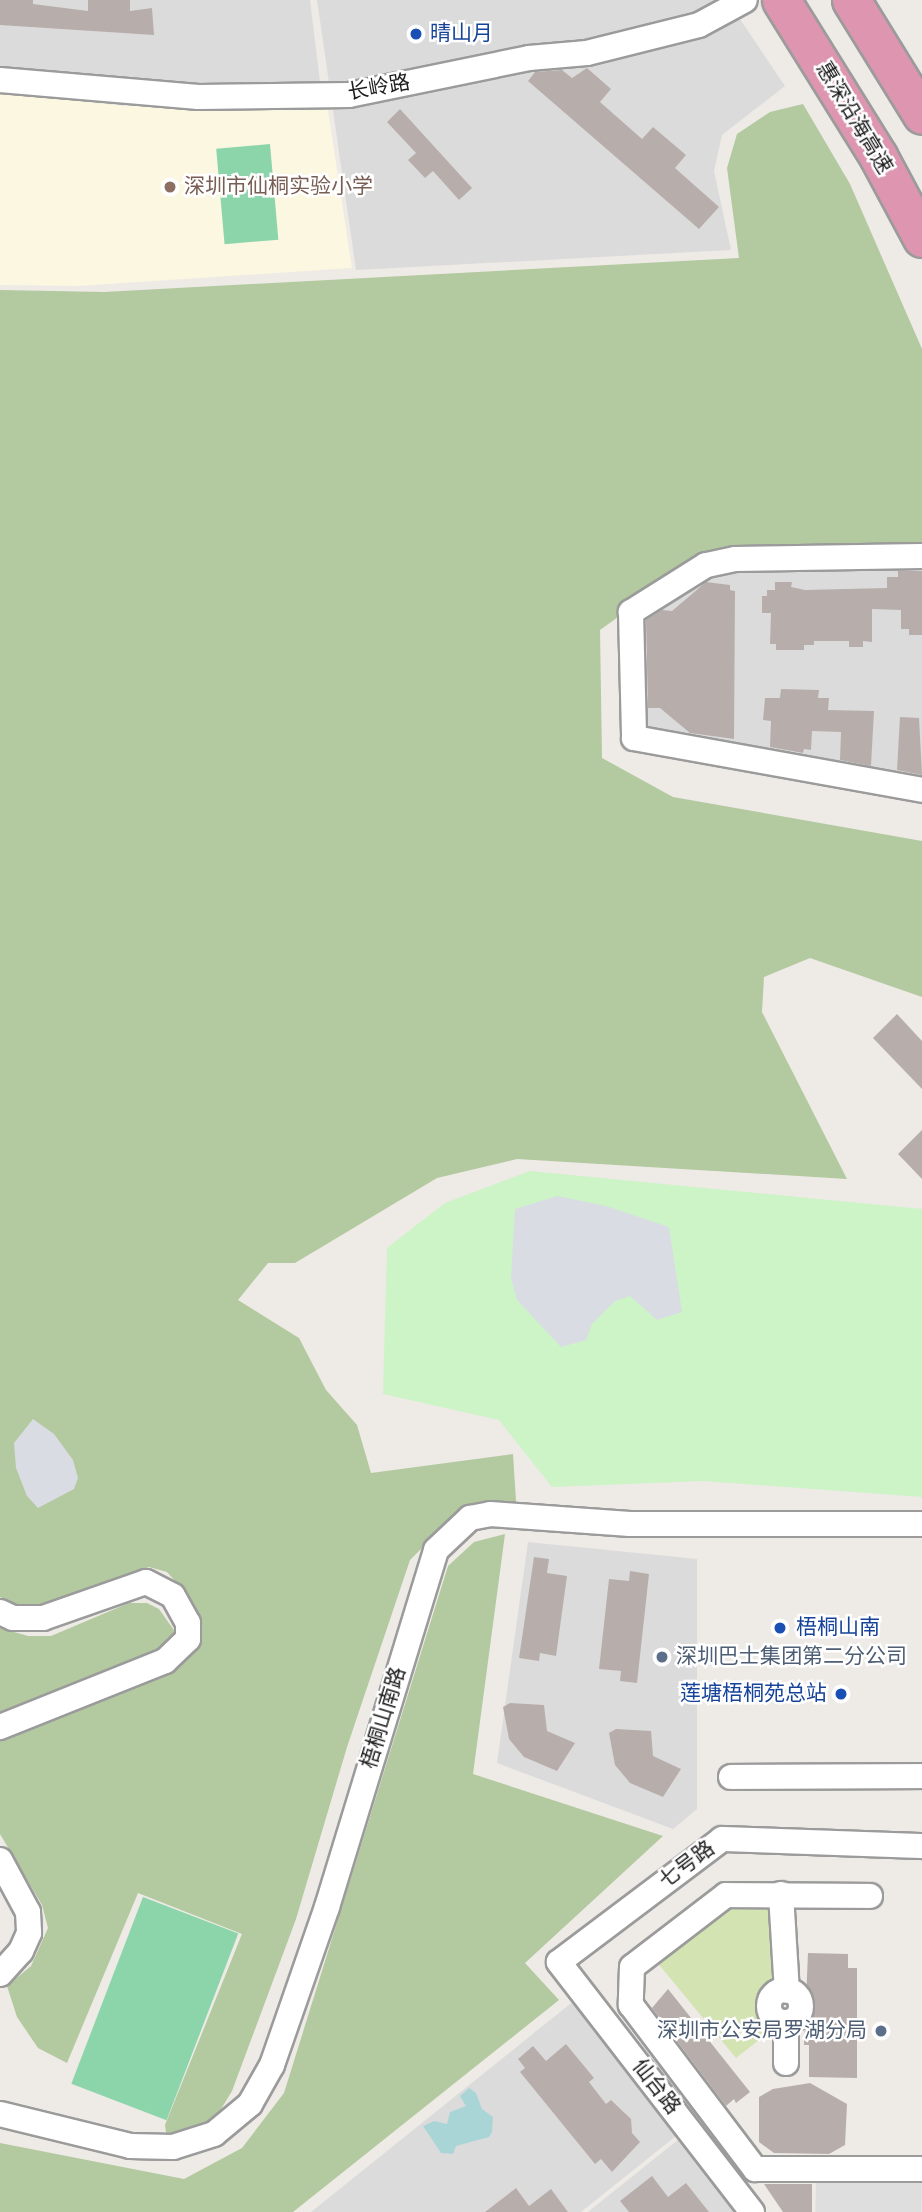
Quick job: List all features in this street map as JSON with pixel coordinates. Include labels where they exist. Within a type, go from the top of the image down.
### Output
[{"type":"highway","name":"惠深沿海高速","points":[[782,0],[878,156],[922,238]]},
{"type":"highway","points":[[851,0],[922,115]]},
{"type":"street","name":"长岭路","points":[[0,80],[198,97],[349,95],[529,58],[587,53],[712,21],[746,0]]},
{"type":"street","points":[[922,556],[716,563],[631,612],[634,738],[922,789]]},
{"type":"street","name":"梧桐山南路","points":[[0,2114],[130,2146],[173,2147],[214,2134],[250,2104],[272,2065],[327,1906],[436,1550],[470,1518],[490,1514],[629,1524],[922,1524]]},
{"type":"street","points":[[0,1612],[13,1618],[43,1618],[145,1582],[173,1595],[188,1623],[188,1639],[165,1661],[0,1727]]},
{"type":"street","points":[[731,1777],[922,1776]]},
{"type":"street","name":"七号路","points":[[559,1962],[722,1839],[922,1846]]},
{"type":"street","points":[[0,1860],[28,1912],[29,1933],[21,1951],[0,1974]]},
{"type":"street","points":[[781,1894],[787,1991],[796,1995],[800,2009],[796,2018],[786,2022],[786,2063]]},
{"type":"street","points":[[870,1896],[726,1895],[632,1967],[631,2005],[755,2169],[922,2169]]},
{"type":"street","name":"仙台路","points":[[559,1962],[752,2212]]},
{"type":"shaded area","points":[[0,0],[310,0],[320,82],[175,83],[0,68]]},
{"type":"shaded area","points":[[317,0],[727,0],[785,86],[722,135],[714,171],[731,250],[356,270]]},
{"type":"shaded area","name":"深圳市仙桐实验小学","points":[[0,92],[122,106],[327,104],[352,268],[79,286],[0,285]]},
{"type":"shaded area","points":[[922,556],[922,790],[634,738],[631,612],[706,565]]},
{"type":"shaded area","points":[[557,1196],[606,1206],[669,1227],[682,1312],[657,1320],[630,1296],[615,1301],[592,1324],[586,1340],[561,1347],[517,1300],[511,1278],[515,1209]]},
{"type":"shaded area","points":[[33,1419],[54,1434],[73,1460],[78,1478],[74,1489],[38,1508],[27,1496],[16,1468],[14,1443]]},
{"type":"shaded area","points":[[528,1542],[697,1559],[697,1809],[673,1829],[497,1763]]},
{"type":"shaded area","points":[[575,2000],[681,2132],[581,2212],[311,2212]]},
{"type":"shaded area","points":[[684,2135],[742,2212],[588,2212]]},
{"type":"shaded area","points":[[816,2179],[922,2181],[921,2212],[815,2212]]},
{"type":"green space","points":[[803,104],[850,184],[922,349],[922,566],[696,561],[600,630],[602,758],[673,797],[922,841],[922,997],[810,958],[764,977],[762,1012],[847,1179],[517,1159],[437,1178],[295,1263],[268,1263],[238,1300],[299,1338],[326,1390],[357,1425],[371,1473],[513,1454],[516,1501],[502,1520],[432,1538],[410,1560],[347,1747],[296,1919],[232,2091],[218,2114],[196,2129],[167,2140],[165,2125],[242,1934],[138,1893],[67,2063],[38,2048],[17,2017],[7,1986],[31,1966],[48,1928],[42,1905],[0,1834],[0,1739],[164,1672],[197,1618],[185,1592],[167,1572],[149,1567],[47,1610],[24,1609],[0,1597],[0,290],[104,292],[739,258],[727,168],[737,134],[770,112]]},
{"type":"green space","points":[[270,144],[278,240],[225,244],[216,149]]},
{"type":"green space","points":[[530,1171],[922,1209],[922,1497],[703,1481],[552,1487],[499,1420],[383,1394],[387,1248],[445,1203]]},
{"type":"green space","points":[[505,1534],[473,1774],[663,1836],[525,1963],[559,2000],[293,2212],[0,2212],[0,2143],[184,2179],[242,2148],[284,2093],[448,1566],[474,1542]]},
{"type":"green space","points":[[129,1603],[147,1603],[159,1609],[176,1633],[173,1646],[0,1720],[0,1628],[28,1636],[51,1636]]},
{"type":"green space","points":[[143,1897],[238,1934],[167,2120],[71,2084]]},
{"type":"green space","points":[[771,1899],[777,1980],[761,2001],[768,2023],[774,2028],[736,2058],[656,1961],[729,1904]]},
{"type":"water","points":[[469,2088],[476,2093],[482,2109],[493,2117],[492,2132],[489,2137],[456,2146],[453,2154],[441,2153],[423,2126],[434,2121],[447,2124],[450,2112],[466,2106],[460,2096]]},
{"type":"building","points":[[0,0],[33,0],[33,4],[88,11],[88,0],[130,0],[130,11],[152,8],[154,35],[0,25]]},
{"type":"building","points":[[587,68],[611,89],[600,102],[642,139],[653,127],[686,155],[675,168],[719,207],[699,229],[528,81],[535,72],[562,70],[572,78]]},
{"type":"building","points":[[400,109],[472,188],[459,200],[433,171],[425,178],[408,160],[416,153],[387,122]]},
{"type":"building","points":[[898,571],[922,571],[922,635],[909,635],[909,629],[901,629],[901,610],[872,609],[872,642],[863,641],[863,647],[849,647],[849,641],[814,641],[814,645],[804,645],[804,650],[776,650],[776,644],[770,644],[771,613],[762,613],[762,596],[767,596],[767,590],[775,590],[775,582],[792,582],[791,587],[805,590],[887,588],[887,577],[898,577]]},
{"type":"building","points":[[706,582],[730,585],[730,590],[735,591],[734,739],[690,733],[660,708],[648,708],[646,620],[662,610],[672,611]]},
{"type":"building","points":[[781,689],[819,690],[818,698],[829,698],[828,710],[874,711],[871,766],[840,760],[841,732],[812,731],[811,750],[804,749],[803,753],[770,747],[771,721],[763,720],[765,698],[780,698]]},
{"type":"building","points":[[900,717],[919,718],[922,775],[897,770]]},
{"type":"building","points":[[897,1014],[922,1041],[922,1089],[873,1038]]},
{"type":"building","points":[[922,1130],[922,1179],[898,1154]]},
{"type":"building","points":[[534,1557],[549,1559],[547,1573],[567,1576],[556,1656],[540,1653],[539,1661],[519,1658]]},
{"type":"building","points":[[630,1571],[649,1574],[637,1683],[620,1681],[621,1671],[599,1669],[609,1579],[629,1581]]},
{"type":"building","points":[[510,1703],[544,1705],[547,1731],[575,1743],[557,1771],[524,1757],[509,1739],[503,1707]]},
{"type":"building","points":[[616,1729],[651,1731],[653,1756],[681,1769],[663,1797],[630,1783],[615,1765],[609,1733]]},
{"type":"building","points":[[808,1953],[848,1954],[848,1968],[857,1968],[857,2078],[809,2077],[809,2045],[804,2045]]},
{"type":"building","points":[[668,1989],[750,2092],[736,2103],[734,2099],[726,2106],[652,2008]]},
{"type":"building","points":[[566,2044],[594,2078],[589,2082],[606,2104],[611,2100],[631,2119],[632,2133],[640,2142],[612,2172],[601,2159],[595,2164],[520,2072],[525,2068],[518,2059],[533,2046],[546,2061]]},
{"type":"building","points":[[810,2083],[847,2104],[845,2145],[829,2154],[774,2153],[759,2142],[759,2097],[773,2089]]},
{"type":"building","points":[[652,2176],[668,2197],[686,2183],[709,2212],[629,2212],[620,2201]]},
{"type":"building","points":[[764,2184],[812,2184],[812,2212],[783,2212]]},
{"type":"building","points":[[516,2188],[529,2206],[551,2189],[568,2212],[485,2212]]},
{"type":"place","name":"晴山月","points":[[416,34]]},
{"type":"place","name":"深圳市仙桐实验小学","points":[[170,187]]},
{"type":"place","name":"梧桐山南","points":[[780,1628]]},
{"type":"place","name":"深圳巴士集团第二分公司","points":[[662,1657]]},
{"type":"place","name":"莲塘梧桐苑总站","points":[[841,1694]]},
{"type":"place","name":"深圳市公安局罗湖分局","points":[[881,2031]]}]
